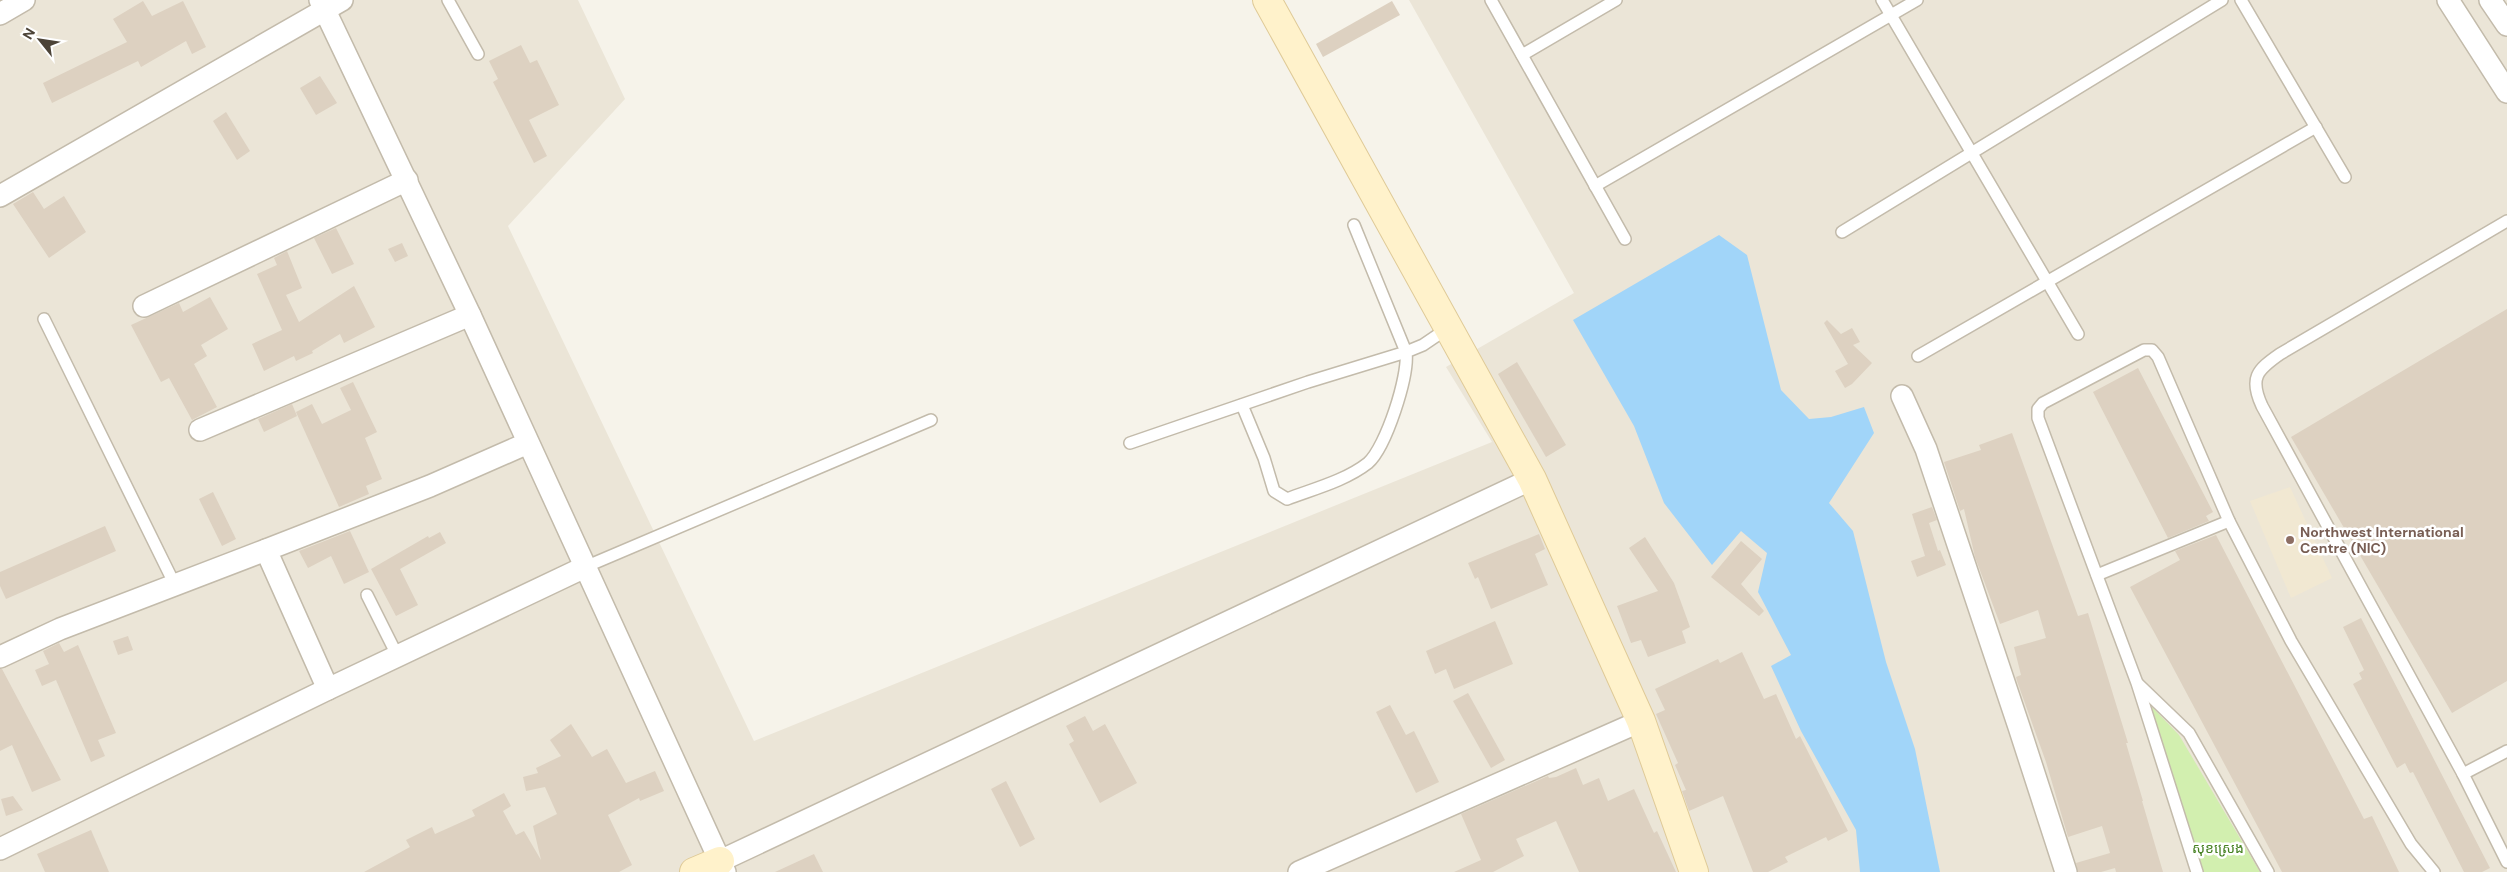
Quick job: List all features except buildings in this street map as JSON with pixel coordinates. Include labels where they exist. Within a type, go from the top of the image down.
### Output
[{"type":"street","points":[[0,14],[24,0]]},
{"type":"street","points":[[1267,0],[1532,479],[1641,721],[1694,872]]},
{"type":"street","points":[[2448,0],[2507,92]]},
{"type":"street","points":[[2490,0],[2507,25]]},
{"type":"street","points":[[0,196],[329,3],[407,180],[722,866]]},
{"type":"street","points":[[144,306],[407,180]]},
{"type":"street","points":[[200,430],[470,315]]},
{"type":"street","points":[[1902,396],[1926,449],[2066,872]]},
{"type":"street","points":[[0,657],[60,629],[430,486],[528,443]]},
{"type":"street","points":[[694,872],[722,866],[1532,479]]},
{"type":"street","points":[[266,550],[328,689]]},
{"type":"street","points":[[0,849],[328,689],[585,567]]},
{"type":"street","points":[[1299,872],[1641,721]]},
{"type":"lane","points":[[448,0],[478,54]]},
{"type":"lane","points":[[1491,0],[1625,239]]},
{"type":"lane","points":[[1522,55],[1616,0]]},
{"type":"lane","points":[[1882,0],[2078,334]]},
{"type":"lane","points":[[1595,186],[1917,0]]},
{"type":"lane","points":[[1842,232],[2222,0]]},
{"type":"lane","points":[[2242,0],[2345,177]]},
{"type":"lane","points":[[1918,356],[2316,127]]},
{"type":"lane","points":[[2507,221],[2280,354],[2263,366],[2254,380],[2255,393],[2463,774],[2507,862]]},
{"type":"lane","points":[[1242,405],[1264,458],[1274,491],[1287,499],[1340,479],[1369,462],[1385,435],[1400,395],[1408,365],[1406,352],[1354,225]]},
{"type":"lane","points":[[44,319],[175,585]]},
{"type":"lane","points":[[1130,443],[1406,352],[1423,345],[1448,328]]},
{"type":"lane","points":[[2197,872],[2137,683],[2038,418],[2038,409],[2043,402],[2144,350],[2152,350],[2158,357],[2229,521],[2291,641],[2410,844],[2434,872]]},
{"type":"lane","points":[[585,567],[931,420]]},
{"type":"lane","points":[[2097,576],[2229,521]]},
{"type":"lane","points":[[366,595],[398,657]]},
{"type":"lane","points":[[2137,683],[2190,733],[2268,872]]},
{"type":"lane","points":[[2463,774],[2507,751]]},
{"type":"shaded area","points":[[0,0],[578,0],[625,99],[508,226],[754,741],[1492,442],[1446,367],[1574,293],[1409,0],[2507,0],[2507,872],[0,872]]},
{"type":"shaded area","name":"Northwest International Centre (NIC)","points":[[2290,487],[2332,578],[2291,598],[2250,501]]},
{"type":"green space","name":"សុខស្រេង","points":[[2151,706],[2179,735],[2260,872],[2200,872]]},
{"type":"water","points":[[1719,235],[1747,255],[1781,390],[1809,419],[1831,417],[1864,407],[1874,433],[1829,503],[1853,531],[1886,662],[1915,749],[1940,872],[1860,872],[1856,830],[1801,731],[1771,666],[1791,655],[1758,592],[1767,553],[1741,531],[1712,565],[1664,503],[1634,426],[1573,320]]},
{"type":"place","name":"Northwest International Centre (NIC)","points":[[2290,540]]}]
